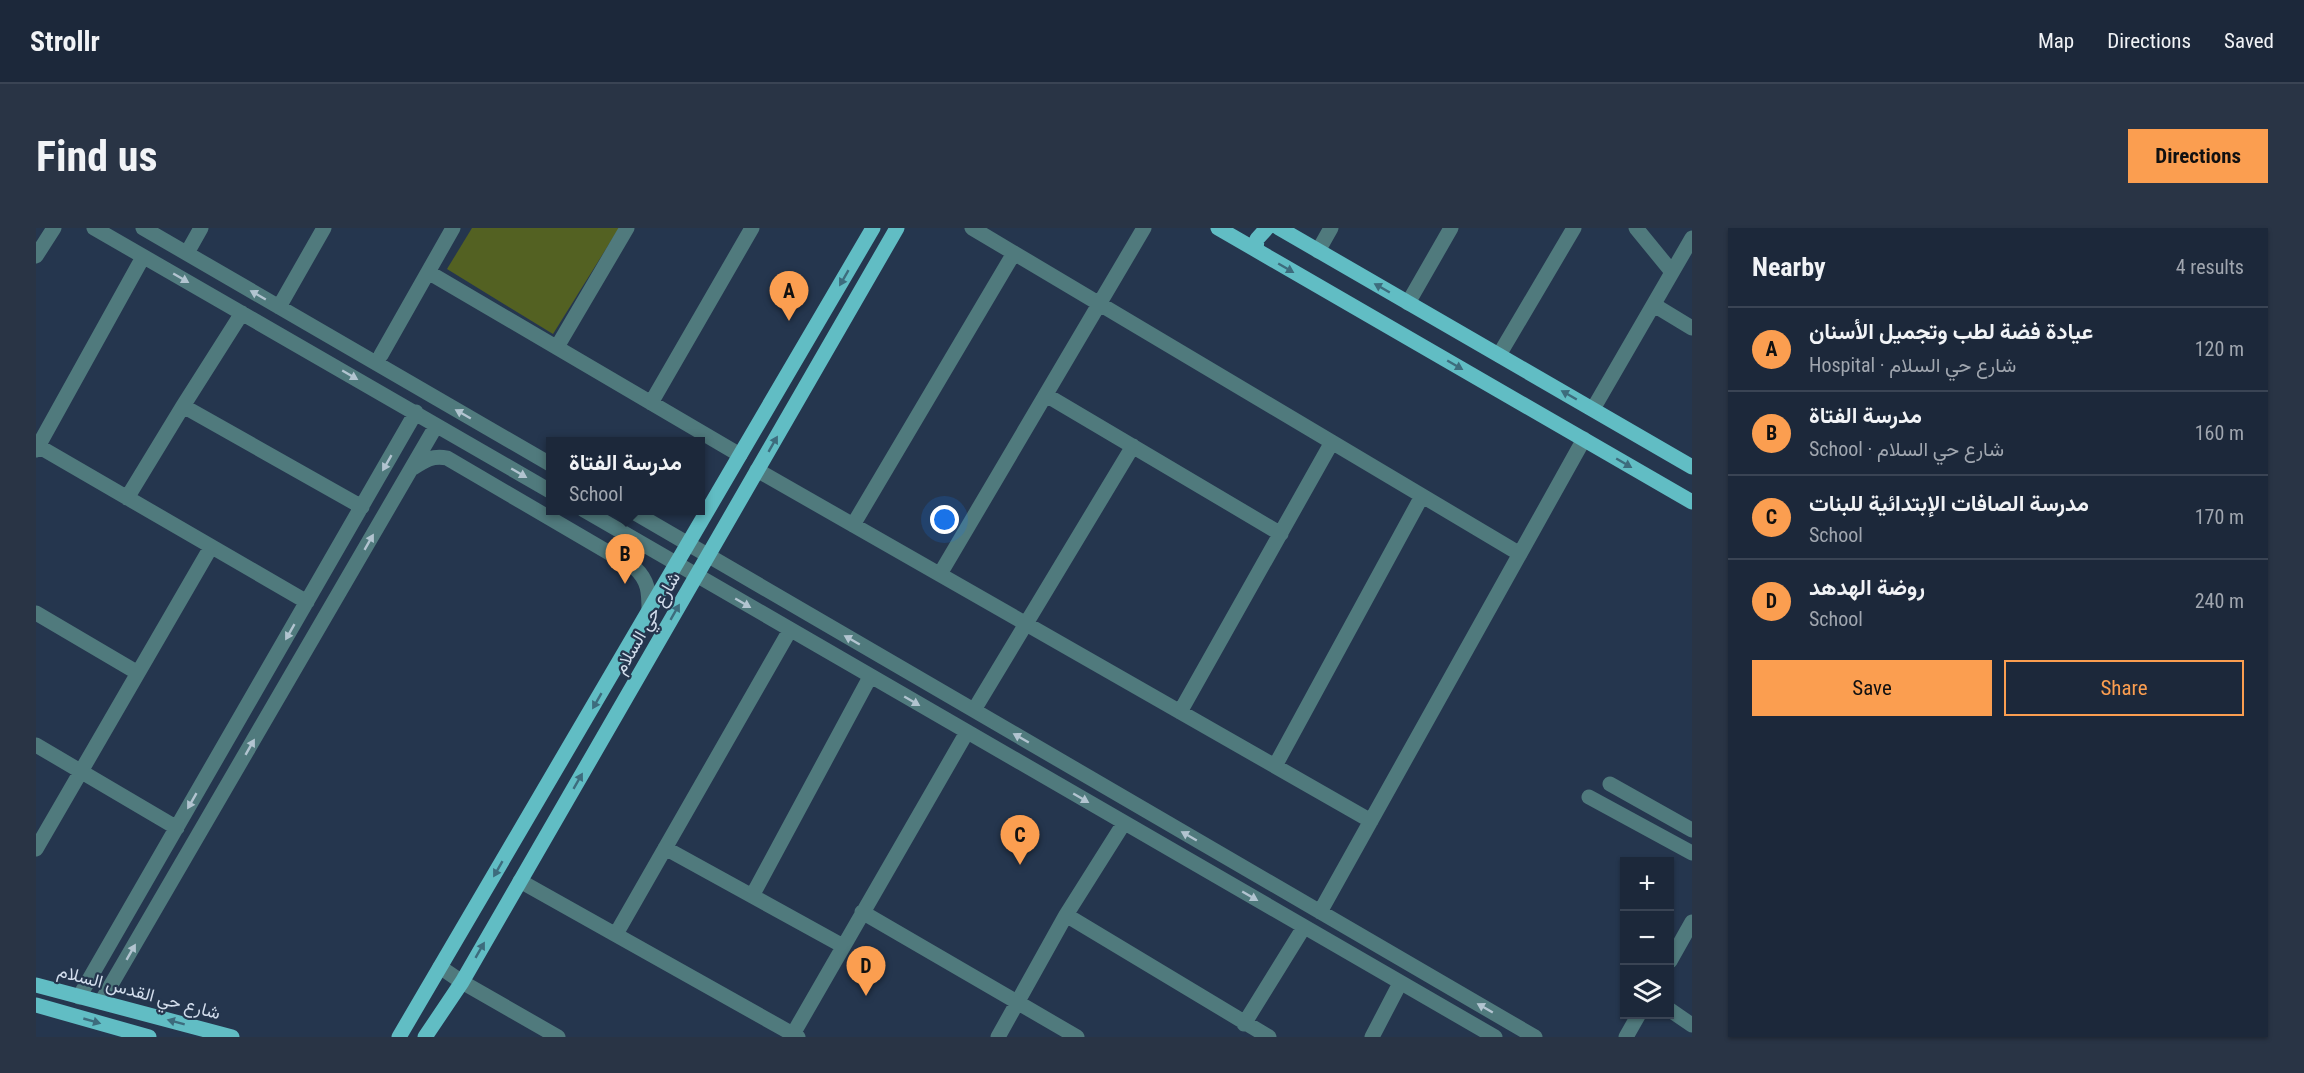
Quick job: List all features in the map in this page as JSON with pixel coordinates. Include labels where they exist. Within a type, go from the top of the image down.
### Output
[{"type":"main road","points":[[402,1031],[873,228]]},
{"type":"main road","name":"شارع حي السلام","points":[[425,1036],[462,982],[897,228]]},
{"type":"main road","points":[[1221,228],[1692,502]]},
{"type":"main road","points":[[1256,250],[1257,239],[1267,228]]},
{"type":"main road","points":[[1279,228],[1692,467]]},
{"type":"main road","points":[[710,508],[717,517],[728,520]]},
{"type":"main road","name":"شارع حي القدس السلام","points":[[36,984],[232,1037]]},
{"type":"main road","points":[[36,1005],[149,1037]]},
{"type":"street","points":[[36,256],[54,228]]},
{"type":"street","points":[[94,228],[546,489]]},
{"type":"street","points":[[143,228],[546,462]]},
{"type":"street","points":[[187,253],[201,228]]},
{"type":"street","points":[[279,307],[324,228]]},
{"type":"street","points":[[381,355],[453,228]]},
{"type":"street","points":[[556,347],[627,228]]},
{"type":"street","points":[[651,403],[752,228]]},
{"type":"street","points":[[972,228],[1520,554]]},
{"type":"street","points":[[940,574],[1144,228]]},
{"type":"street","points":[[1318,251],[1330,228]]},
{"type":"street","points":[[1408,303],[1451,228]]},
{"type":"street","points":[[1499,355],[1574,228]]},
{"type":"street","points":[[1636,228],[1672,272]]},
{"type":"street","points":[[1593,409],[1692,238]]},
{"type":"street","points":[[853,525],[1014,253]]},
{"type":"street","points":[[143,257],[37,448],[307,602]]},
{"type":"street","points":[[428,272],[740,455]]},
{"type":"street","points":[[1653,305],[1692,328]]},
{"type":"street","points":[[127,498],[242,313]]},
{"type":"street","points":[[1046,395],[1281,534]]},
{"type":"street","points":[[183,406],[362,507]]},
{"type":"street","points":[[80,997],[416,412]]},
{"type":"street","points":[[101,1002],[436,426]]},
{"type":"street","points":[[1320,912],[1584,440]]},
{"type":"street","points":[[1180,712],[1332,442]]},
{"type":"street","points":[[974,710],[1133,446]]},
{"type":"street","points":[[411,469],[424,460],[437,456],[447,458],[635,568],[644,576],[648,585],[649,611]]},
{"type":"street","points":[[757,470],[1371,821]]},
{"type":"street","points":[[1275,766],[1422,496]]},
{"type":"street","points":[[593,515],[1495,1037]]},
{"type":"street","points":[[638,515],[1535,1037]]},
{"type":"street","points":[[656,552],[668,550],[672,542],[670,534]]},
{"type":"street","points":[[36,849],[211,547]]},
{"type":"street","points":[[332,558],[334,566],[339,571],[347,572],[354,567]]},
{"type":"street","points":[[712,585],[708,573],[714,566],[722,564]]},
{"type":"street","points":[[320,580],[328,578],[335,582],[338,594]]},
{"type":"street","points":[[36,613],[138,673]]},
{"type":"street","points":[[615,934],[790,630]]},
{"type":"street","points":[[752,896],[870,677]]},
{"type":"street","points":[[520,881],[796,1036],[862,912],[967,732]]},
{"type":"street","points":[[36,745],[177,828]]},
{"type":"street","points":[[1610,784],[1692,830]]},
{"type":"street","points":[[1588,798],[1692,853]]},
{"type":"street","points":[[998,1037],[1066,915],[1124,823]]},
{"type":"street","points":[[665,848],[843,946]]},
{"type":"street","points":[[1200,867],[1208,866],[1214,861],[1213,850]]},
{"type":"street","points":[[1218,877],[1216,869],[1219,862],[1230,860]]},
{"type":"street","points":[[862,912],[1077,1037]]},
{"type":"street","points":[[1066,915],[1269,1037]]},
{"type":"street","points":[[1674,954],[1692,922]]},
{"type":"street","points":[[1244,1024],[1304,927]]},
{"type":"street","points":[[440,967],[558,1037]]},
{"type":"street","points":[[93,974],[95,982],[101,986],[112,984]]},
{"type":"street","points":[[1372,1037],[1397,989]]},
{"type":"street","points":[[1674,1013],[1692,1024]]},
{"type":"street","points":[[1626,1037],[1636,1019]]},
{"type":"green space","points":[[472,228],[619,228],[553,334],[447,269]]},
{"type":"place","name":"عيادة فضة لطب وتجميل الأسنان","points":[[789,321]]},
{"type":"place","name":"مدرسة الفتاة","points":[[625,584]]},
{"type":"place","name":"مدرسة الصافات الإبتدائية للبنات","points":[[1020,865]]},
{"type":"place","name":"روضة الهدهد","points":[[866,996]]}]
